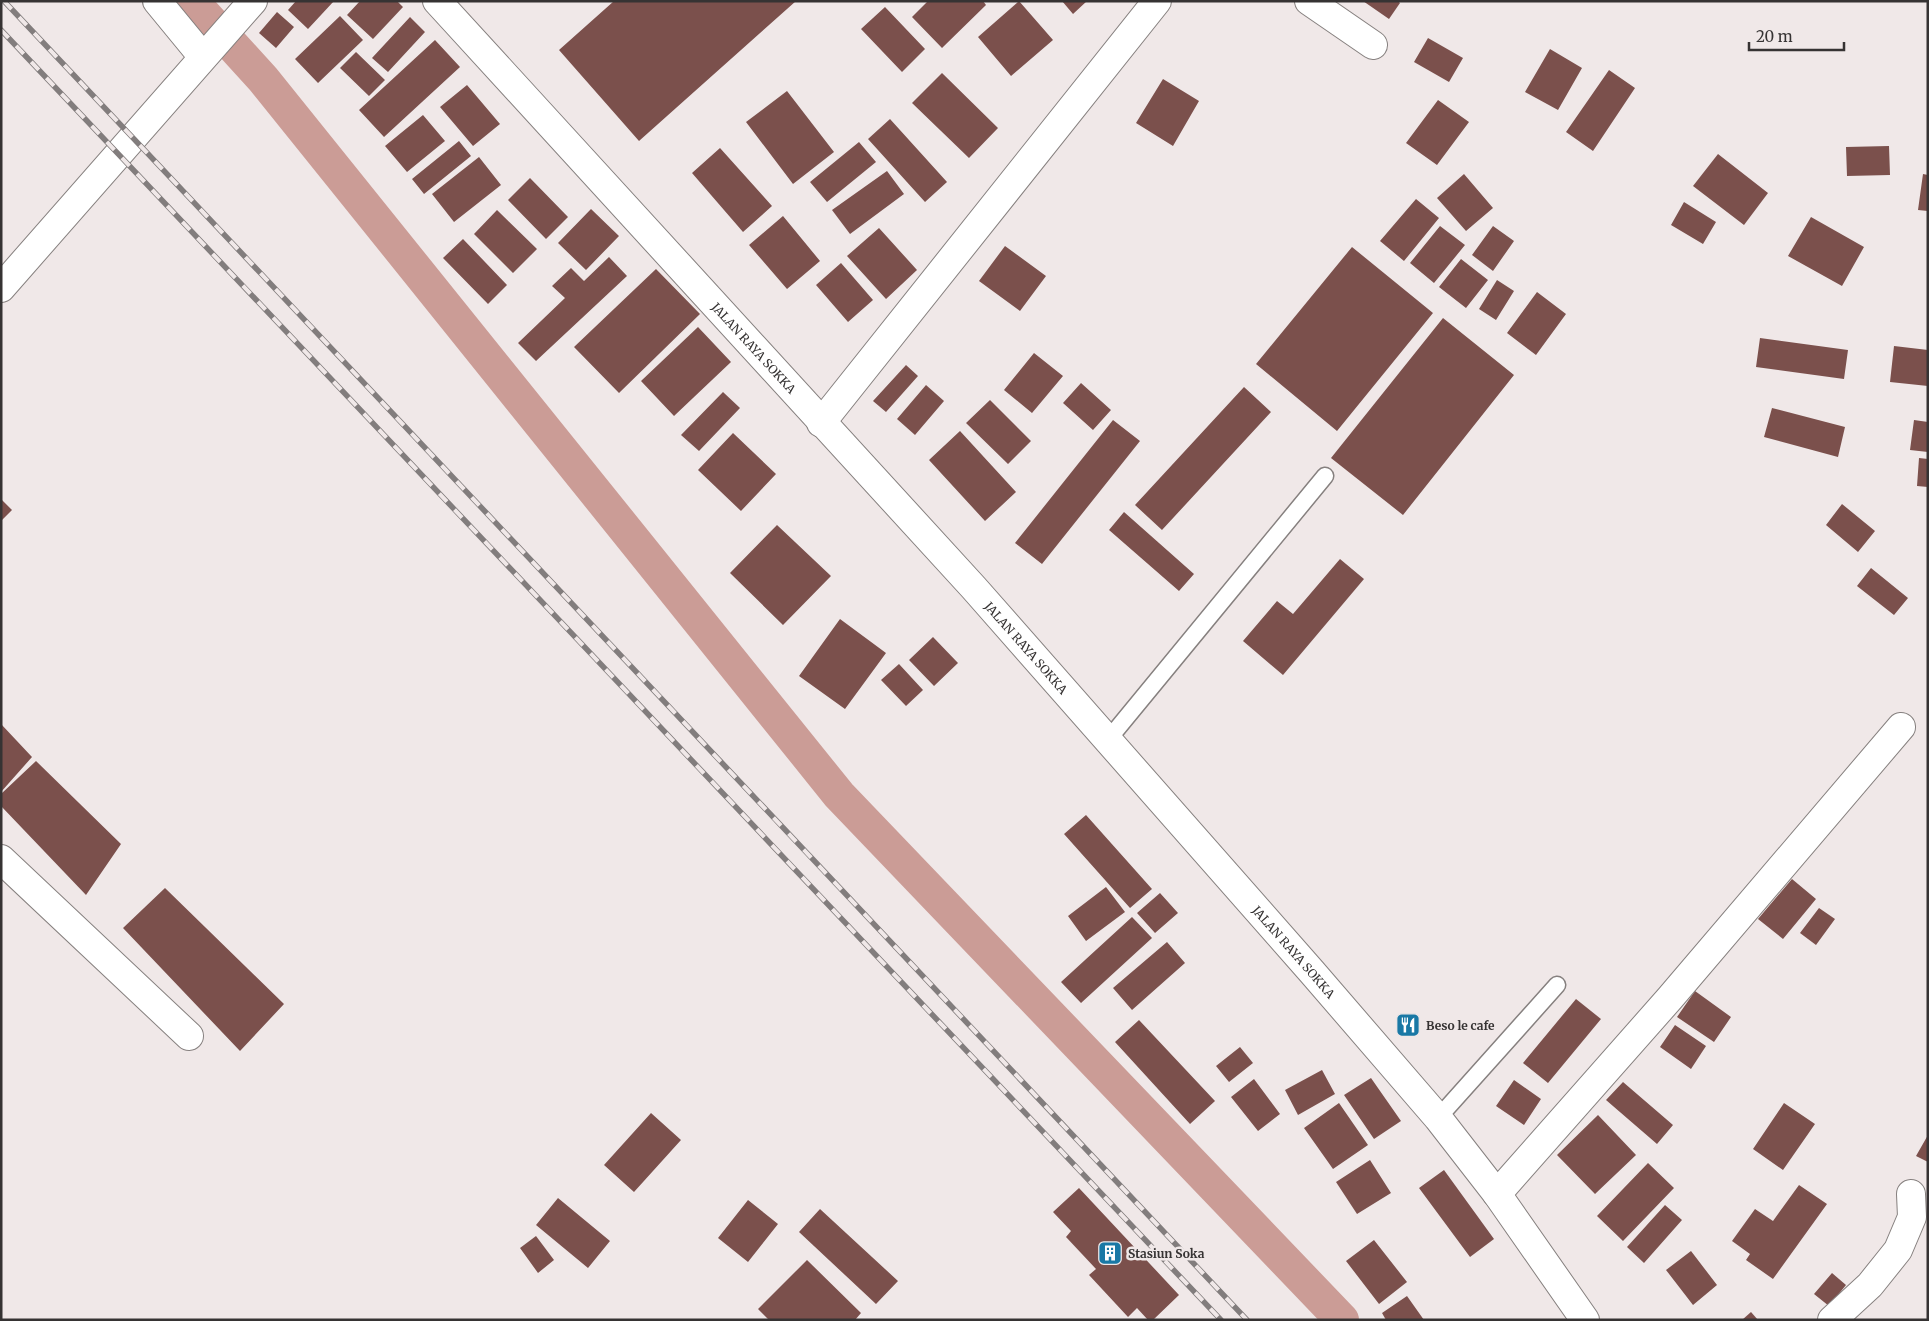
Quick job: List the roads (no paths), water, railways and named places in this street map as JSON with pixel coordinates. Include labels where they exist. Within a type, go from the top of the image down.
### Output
[{"type":"street","points":[[157,1],[208,52]]},
{"type":"street","points":[[1,288],[208,52],[235,24],[253,1]]},
{"type":"street","name":"JALAN RAYA SOKKA","points":[[437,1],[821,423],[974,588],[1312,972],[1438,1118],[1497,1194],[1585,1320]]},
{"type":"street","points":[[821,423],[1157,1]]},
{"type":"street","points":[[1309,1],[1373,45]]},
{"type":"street","points":[[1497,1194],[1670,998],[1901,727]]},
{"type":"street","points":[[1,860],[189,1036]]},
{"type":"street","points":[[1832,1320],[1870,1285],[1898,1250],[1912,1217],[1911,1194]]},
{"type":"lane","points":[[1107,741],[1325,476]]},
{"type":"lane","points":[[1438,1118],[1557,985]]},
{"type":"waterway","points":[[192,1],[263,79],[839,795],[1342,1320]]},
{"type":"railway","points":[[4,1],[1247,1320]]},
{"type":"railway","points":[[1,30],[1221,1320]]},
{"type":"place","name":"Beso le cafe","points":[[1408,1025]]},
{"type":"place","name":"Stasiun Soka","points":[[1110,1253]]}]
